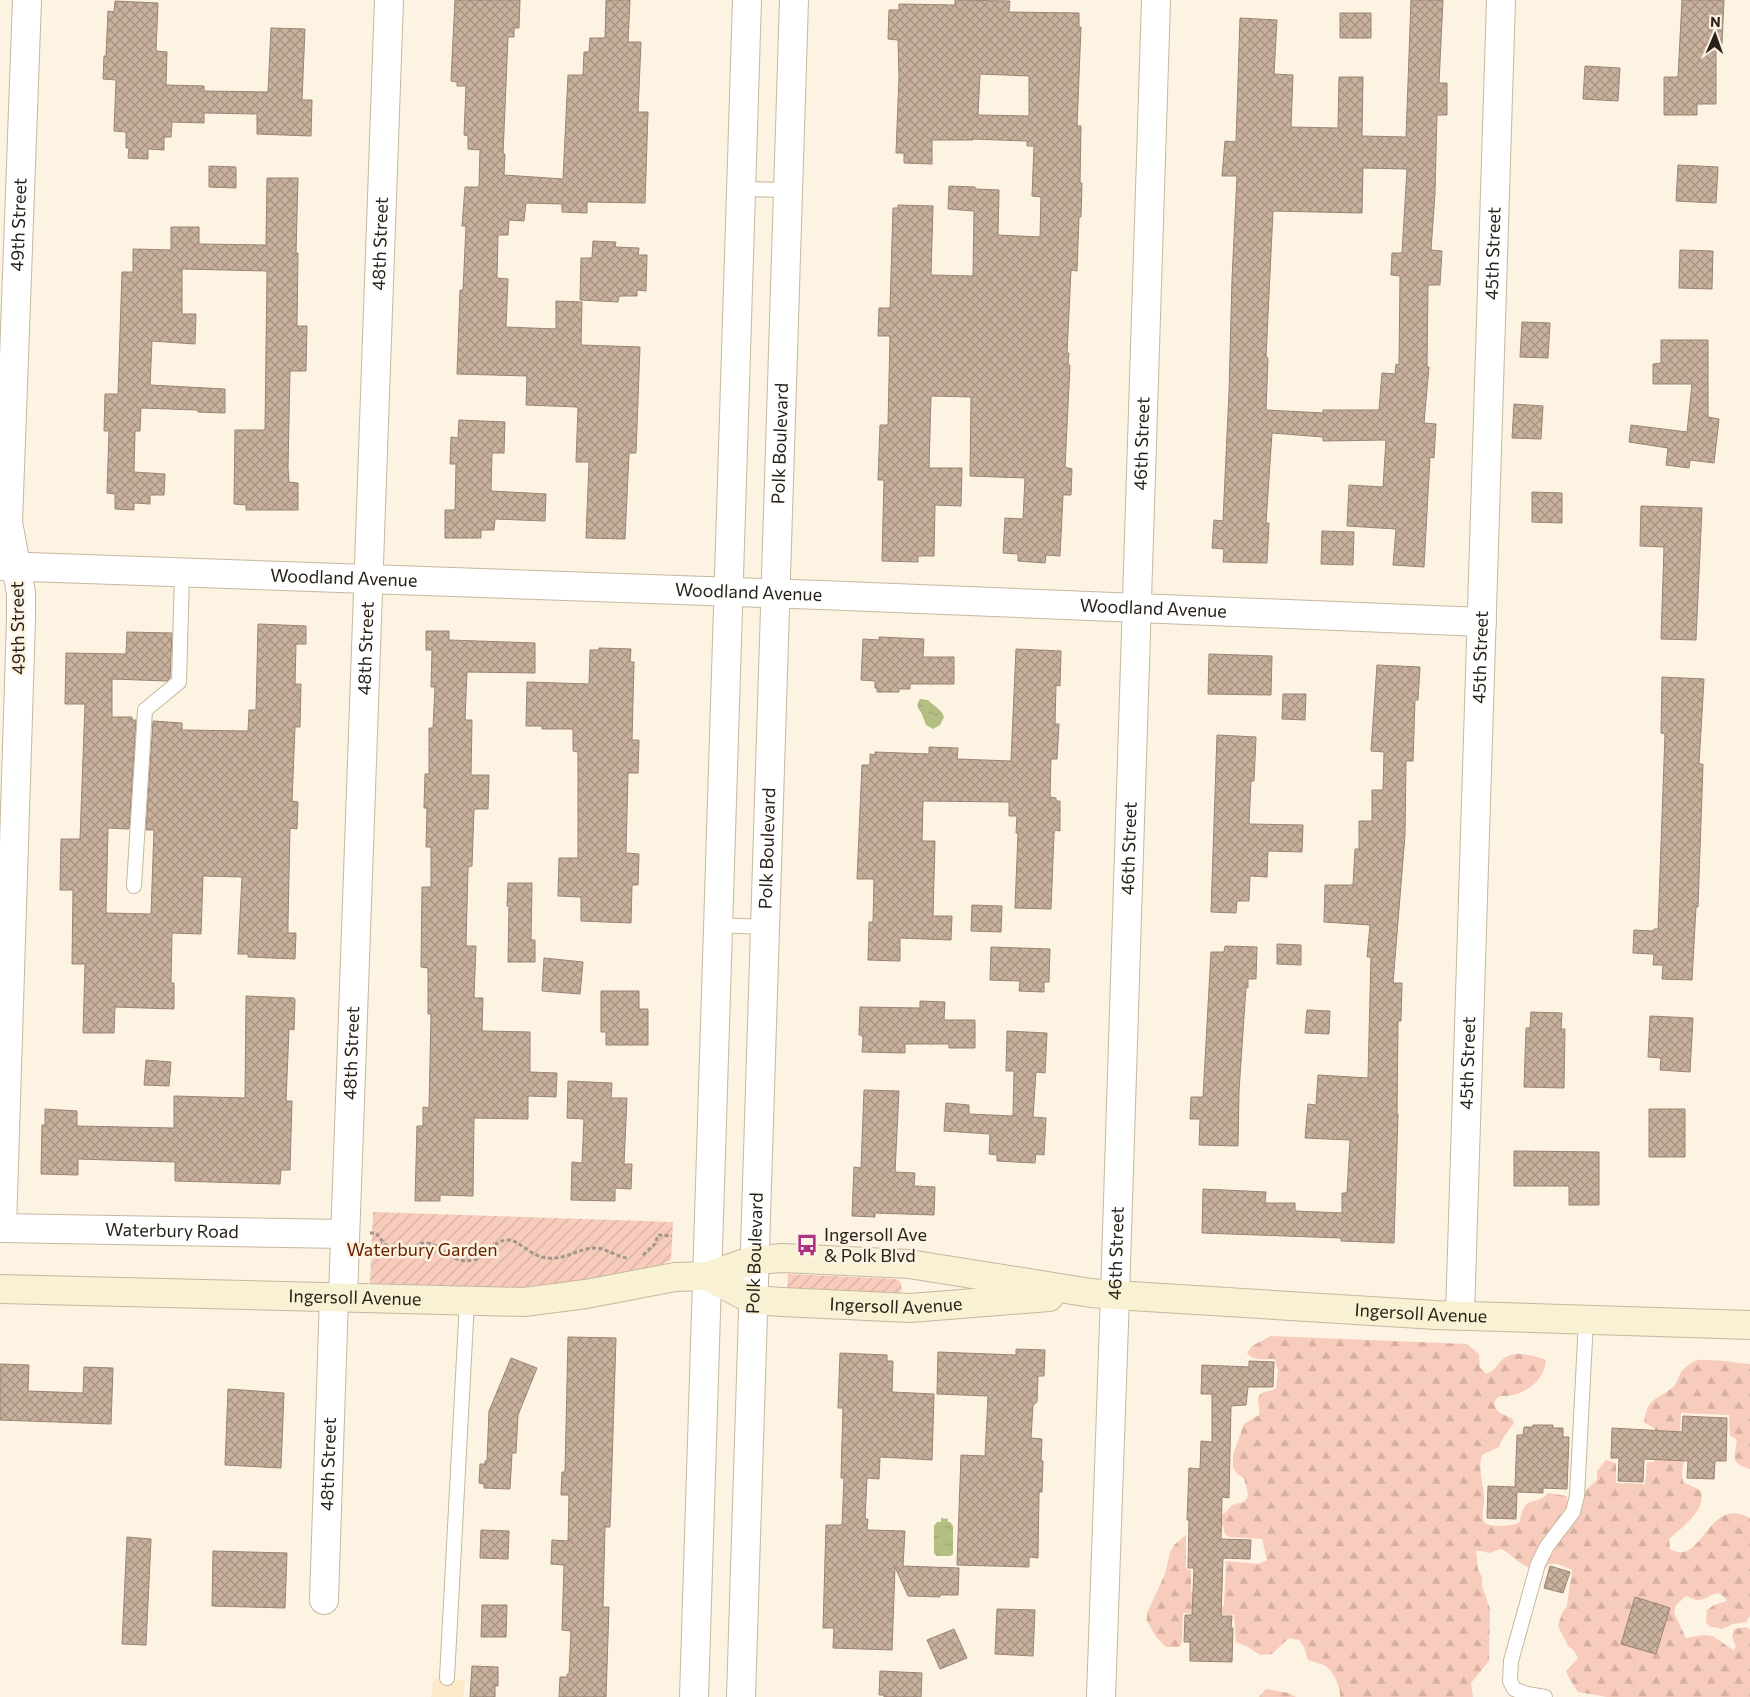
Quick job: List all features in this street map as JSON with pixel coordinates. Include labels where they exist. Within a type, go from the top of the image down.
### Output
[{"type":"main road","name":"Ingersoll Avenue","points":[[0,1289],[467,1300],[546,1300],[675,1277],[707,1276],[754,1260],[783,1258],[909,1264],[1103,1294],[1460,1315],[1750,1325]]},
{"type":"main road","name":"Ingersoll Avenue","points":[[707,1276],[753,1300],[910,1308],[1103,1294]]},
{"type":"street","name":"49th Street","points":[[1,1228],[21,619],[21,593],[7,566],[4,519],[27,0]]},
{"type":"street","name":"48th Street","points":[[324,1600],[339,1297],[357,1233],[368,579],[389,0]]},
{"type":"street","points":[[694,1697],[747,0]]},
{"type":"street","name":"Polk Boulevard","points":[[741,1697],[794,0]]},
{"type":"street","name":"46th Street","points":[[1101,1697],[1103,1294],[1136,608],[1156,0]]},
{"type":"street","name":"45th Street","points":[[1460,1315],[1502,0]]},
{"type":"street","name":"Woodland Avenue","points":[[7,566],[775,593],[1482,622]]},
{"type":"street","name":"Waterbury Road","points":[[1,1228],[357,1233]]},
{"type":"lane","points":[[741,189],[788,190]]},
{"type":"lane","points":[[134,886],[145,710],[179,682],[182,573]]},
{"type":"lane","points":[[718,925],[765,927]]},
{"type":"lane","points":[[447,1678],[467,1300]]},
{"type":"lane","points":[[1545,1697],[1527,1694],[1514,1689],[1510,1681],[1511,1661],[1538,1564],[1547,1546],[1573,1512],[1578,1496],[1586,1320]]},
{"type":"path","points":[[357,1233],[376,1233],[390,1248],[402,1251],[419,1244],[429,1243],[461,1261],[476,1260],[497,1244],[507,1240],[517,1243],[533,1254],[547,1258],[559,1258],[594,1248],[603,1248],[622,1257],[632,1258]]},
{"type":"path","points":[[640,1256],[651,1249],[658,1236],[672,1236]]},
{"type":"shaded area","points":[[434,1678],[465,1680],[463,1697],[431,1697]]},
{"type":"green space","name":"Waterbury Garden","points":[[373,1212],[673,1222],[671,1260],[652,1267],[531,1290],[376,1285],[370,1284]]},
{"type":"green space","points":[[788,1274],[895,1279],[900,1281],[902,1289],[898,1295],[787,1292]]},
{"type":"green space","points":[[1271,1336],[1467,1344],[1479,1354],[1480,1367],[1486,1374],[1511,1355],[1523,1354],[1546,1360],[1540,1378],[1531,1387],[1510,1396],[1501,1396],[1495,1400],[1494,1404],[1497,1410],[1512,1418],[1514,1423],[1499,1447],[1482,1455],[1483,1520],[1486,1524],[1495,1526],[1519,1523],[1525,1506],[1539,1500],[1548,1493],[1567,1496],[1567,1500],[1580,1508],[1587,1489],[1597,1480],[1597,1471],[1606,1460],[1616,1463],[1616,1483],[1645,1484],[1647,1462],[1654,1462],[1655,1429],[1644,1422],[1648,1408],[1653,1400],[1676,1384],[1683,1369],[1699,1360],[1750,1364],[1750,1469],[1740,1465],[1735,1460],[1737,1442],[1735,1438],[1730,1436],[1729,1415],[1681,1413],[1680,1437],[1687,1454],[1682,1468],[1682,1476],[1684,1483],[1701,1491],[1702,1498],[1697,1512],[1669,1539],[1670,1549],[1681,1552],[1690,1549],[1714,1522],[1724,1515],[1736,1513],[1750,1518],[1750,1616],[1746,1622],[1733,1624],[1722,1629],[1709,1626],[1706,1622],[1707,1610],[1714,1605],[1727,1601],[1720,1594],[1713,1594],[1698,1600],[1686,1596],[1676,1605],[1674,1613],[1686,1638],[1704,1635],[1713,1636],[1733,1650],[1736,1647],[1732,1636],[1734,1629],[1747,1627],[1750,1630],[1750,1697],[1607,1697],[1578,1692],[1566,1671],[1578,1658],[1568,1646],[1558,1626],[1562,1613],[1567,1606],[1572,1570],[1558,1564],[1549,1564],[1543,1571],[1532,1569],[1501,1549],[1489,1553],[1476,1551],[1478,1569],[1482,1577],[1482,1586],[1490,1609],[1489,1661],[1471,1683],[1473,1697],[1340,1697],[1338,1684],[1333,1675],[1324,1665],[1308,1660],[1304,1647],[1299,1640],[1289,1638],[1272,1654],[1260,1655],[1236,1642],[1234,1615],[1183,1613],[1182,1643],[1179,1647],[1166,1647],[1156,1637],[1147,1621],[1147,1613],[1165,1574],[1170,1552],[1175,1544],[1186,1535],[1186,1568],[1191,1571],[1191,1591],[1221,1607],[1224,1605],[1226,1561],[1258,1564],[1267,1560],[1262,1539],[1229,1537],[1225,1534],[1223,1526],[1215,1519],[1226,1512],[1232,1505],[1244,1502],[1247,1498],[1248,1494],[1244,1478],[1237,1474],[1233,1467],[1233,1455],[1244,1424],[1259,1415],[1259,1396],[1276,1388],[1278,1370],[1274,1359],[1256,1358],[1249,1356],[1247,1353],[1252,1346]]},
{"type":"green space","points":[[1266,1689],[1289,1693],[1296,1697],[1259,1697]]},
{"type":"water","points":[[920,699],[928,700],[941,712],[944,717],[940,725],[933,729],[926,725],[918,707]]},
{"type":"water","points":[[941,1518],[948,1519],[948,1522],[953,1526],[953,1554],[950,1556],[937,1556],[934,1553],[934,1526],[937,1522],[941,1522]]},
{"type":"building","points":[[455,0],[520,0],[519,28],[514,28],[514,37],[508,37],[503,154],[505,154],[504,175],[563,179],[568,75],[583,75],[584,52],[589,52],[590,38],[605,38],[606,0],[630,0],[628,42],[641,42],[638,112],[648,112],[645,203],[587,202],[587,213],[562,212],[562,204],[526,203],[524,221],[509,220],[508,235],[498,235],[497,278],[508,279],[506,327],[556,329],[556,301],[582,302],[581,345],[640,347],[636,453],[629,453],[625,539],[586,538],[589,462],[576,462],[578,407],[526,405],[527,376],[457,374],[460,290],[463,290],[466,226],[462,226],[465,187],[479,187],[480,150],[468,149],[468,136],[464,135],[466,86],[457,86],[457,82],[451,81]]},
{"type":"building","points":[[955,0],[1010,1],[1009,12],[1079,13],[1079,27],[1081,27],[1077,126],[1081,126],[1081,217],[1079,217],[1077,271],[1071,270],[1067,353],[1069,353],[1068,365],[1070,365],[1065,467],[1072,469],[1071,495],[1063,495],[1060,556],[1046,555],[1045,563],[1018,561],[1018,554],[1003,553],[1005,518],[1023,519],[1025,478],[970,476],[971,397],[931,396],[929,468],[962,468],[961,506],[935,505],[934,556],[918,556],[918,562],[882,561],[884,480],[878,480],[880,425],[888,425],[890,336],[878,336],[879,308],[890,308],[893,208],[898,208],[898,205],[933,206],[931,275],[973,276],[974,211],[948,209],[949,186],[999,190],[998,235],[1040,237],[1041,197],[1032,196],[1034,146],[1027,146],[1027,141],[932,140],[932,164],[904,163],[904,153],[896,153],[899,77],[898,40],[888,39],[889,10],[899,10],[899,4],[955,5]],"holes":[[[980,74],[1029,76],[1029,116],[978,115]]]},
{"type":"building","points":[[1411,0],[1443,0],[1439,83],[1447,83],[1447,115],[1437,115],[1431,250],[1442,251],[1440,285],[1428,285],[1427,367],[1429,367],[1424,423],[1436,424],[1434,458],[1430,457],[1424,567],[1393,565],[1396,529],[1347,526],[1349,485],[1383,487],[1386,440],[1323,441],[1323,437],[1272,433],[1266,523],[1269,523],[1267,563],[1223,562],[1224,549],[1212,548],[1214,520],[1223,521],[1237,176],[1222,176],[1225,141],[1236,142],[1240,18],[1277,20],[1274,74],[1293,75],[1291,127],[1338,128],[1339,77],[1363,77],[1362,136],[1406,137]],"holes":[[[1363,168],[1407,169],[1402,253],[1392,253],[1391,275],[1400,276],[1399,365],[1396,364],[1395,374],[1382,373],[1379,410],[1323,410],[1323,413],[1266,410],[1268,358],[1266,357],[1273,211],[1362,213]]]},
{"type":"building","points":[[1682,0],[1724,0],[1722,44],[1716,44],[1716,104],[1697,104],[1697,115],[1664,115],[1664,77],[1678,77]]},
{"type":"building","points":[[115,1],[158,3],[156,51],[167,52],[166,85],[204,86],[204,91],[268,92],[271,28],[305,29],[302,100],[312,100],[311,136],[257,134],[257,114],[204,113],[204,123],[172,122],[171,137],[164,137],[164,150],[148,149],[148,159],[128,158],[129,148],[126,148],[126,132],[114,131],[116,80],[103,79],[108,11],[114,12]]},
{"type":"building","points":[[1340,13],[1371,13],[1371,38],[1340,38]]},
{"type":"building","points":[[1585,66],[1620,68],[1618,101],[1583,99]]},
{"type":"building","points":[[1678,165],[1718,167],[1716,203],[1676,201]]},
{"type":"building","points":[[209,166],[236,167],[236,188],[209,187]]},
{"type":"building","points":[[267,178],[298,178],[297,326],[307,326],[306,371],[290,371],[288,468],[289,482],[298,483],[298,510],[246,510],[246,505],[234,504],[235,430],[265,430],[267,271],[182,269],[182,314],[196,314],[195,344],[152,341],[150,385],[225,389],[225,413],[141,408],[140,431],[135,431],[134,472],[165,474],[164,495],[150,495],[150,504],[134,503],[134,510],[115,509],[115,494],[107,493],[109,431],[104,431],[105,394],[118,394],[122,272],[133,272],[133,249],[171,250],[171,227],[199,227],[199,244],[266,245]]},
{"type":"building","points":[[593,241],[616,242],[615,247],[639,248],[638,255],[647,255],[646,291],[637,290],[637,296],[619,296],[618,302],[580,300],[581,258],[592,258]]},
{"type":"building","points":[[1680,250],[1713,251],[1712,289],[1679,288]]},
{"type":"building","points":[[1522,322],[1550,323],[1548,358],[1520,357]]},
{"type":"building","points":[[1661,340],[1708,340],[1708,417],[1719,419],[1714,463],[1690,460],[1689,468],[1666,465],[1668,448],[1629,442],[1631,425],[1687,432],[1692,384],[1653,384],[1653,364],[1661,363]]},
{"type":"building","points":[[1514,404],[1543,406],[1541,439],[1512,438]]},
{"type":"building","points":[[459,420],[505,422],[504,453],[492,453],[491,491],[546,494],[545,521],[495,519],[494,530],[481,530],[481,538],[445,538],[445,510],[455,510],[456,464],[450,464],[451,437],[458,438]]},
{"type":"building","points":[[1532,492],[1562,493],[1562,523],[1532,522]]},
{"type":"building","points":[[1641,506],[1702,508],[1696,640],[1661,639],[1664,547],[1640,546]]},
{"type":"building","points":[[1322,531],[1354,532],[1353,565],[1321,564]]},
{"type":"building","points":[[258,624],[306,626],[306,644],[296,644],[295,684],[301,684],[300,727],[295,727],[292,801],[298,802],[297,829],[290,828],[288,923],[288,933],[296,933],[295,959],[248,957],[248,954],[238,954],[242,877],[203,876],[201,934],[172,933],[171,983],[174,983],[174,1009],[115,1007],[114,1033],[83,1033],[85,964],[72,964],[73,890],[60,890],[61,839],[80,839],[85,704],[65,704],[66,653],[126,654],[127,632],[172,633],[170,678],[167,681],[112,679],[112,717],[132,717],[132,720],[136,720],[129,829],[108,828],[106,913],[151,914],[154,830],[146,830],[153,721],[182,723],[182,730],[248,731],[249,710],[256,710]]},
{"type":"building","points":[[426,631],[449,631],[449,640],[535,643],[535,673],[467,672],[465,720],[472,720],[471,775],[489,775],[488,809],[474,809],[472,866],[468,867],[466,946],[476,946],[474,998],[483,998],[482,1031],[530,1032],[530,1072],[557,1073],[556,1097],[528,1096],[528,1119],[474,1118],[473,1196],[440,1195],[440,1201],[415,1201],[417,1126],[423,1126],[423,1107],[429,1108],[431,1014],[428,1014],[428,968],[421,967],[422,887],[431,887],[431,847],[426,847],[427,808],[424,808],[425,774],[429,774],[429,728],[433,728],[435,687],[431,687],[432,650],[426,650]]},
{"type":"building","points":[[879,637],[924,639],[923,657],[954,657],[954,684],[910,684],[910,689],[899,689],[899,692],[877,692],[875,681],[861,680],[863,639],[879,640]]},
{"type":"building","points":[[599,648],[631,649],[630,662],[634,662],[632,740],[639,740],[638,773],[628,773],[626,853],[639,854],[638,885],[632,885],[631,923],[581,921],[581,897],[558,896],[559,858],[578,858],[578,752],[573,751],[573,729],[542,729],[542,726],[526,726],[527,682],[589,684],[590,650],[599,650]]},
{"type":"building","points":[[1016,649],[1061,651],[1060,686],[1056,685],[1055,724],[1059,724],[1057,759],[1051,759],[1050,797],[1060,801],[1060,831],[1055,830],[1054,834],[1051,909],[1015,908],[1018,833],[1016,833],[1017,816],[1009,816],[1009,802],[923,801],[922,841],[935,841],[933,916],[952,916],[951,940],[900,938],[900,961],[868,960],[869,922],[873,922],[874,879],[857,879],[862,765],[870,765],[870,754],[875,755],[875,752],[929,754],[929,747],[958,748],[957,759],[1011,761]]},
{"type":"building","points":[[1209,654],[1272,656],[1271,695],[1208,694]]},
{"type":"building","points":[[1377,665],[1420,667],[1418,700],[1415,700],[1413,761],[1406,761],[1405,835],[1393,983],[1402,983],[1401,1021],[1398,1021],[1398,1114],[1394,1243],[1341,1241],[1341,1238],[1202,1233],[1203,1189],[1266,1192],[1265,1203],[1295,1203],[1295,1211],[1342,1213],[1342,1193],[1347,1193],[1350,1140],[1305,1138],[1308,1104],[1316,1105],[1318,1075],[1368,1078],[1371,957],[1367,957],[1370,925],[1324,922],[1325,885],[1353,885],[1355,849],[1359,849],[1359,821],[1372,821],[1372,790],[1383,790],[1384,752],[1371,751]]},
{"type":"building","points":[[1662,677],[1704,679],[1699,764],[1703,764],[1698,907],[1696,907],[1692,980],[1662,979],[1663,965],[1653,965],[1654,954],[1633,953],[1634,930],[1654,931],[1654,929],[1658,929],[1665,734],[1661,733]]},
{"type":"building","points":[[1283,694],[1306,694],[1305,720],[1282,719]]},
{"type":"building","points":[[1217,735],[1256,737],[1254,781],[1251,781],[1249,824],[1303,825],[1302,852],[1268,851],[1267,877],[1250,876],[1249,901],[1237,901],[1236,913],[1211,912]]},
{"type":"building","points":[[508,883],[532,883],[531,940],[535,940],[535,962],[508,962]]},
{"type":"building","points":[[972,905],[1002,906],[1001,932],[971,931]]},
{"type":"building","points":[[1277,944],[1301,945],[1301,965],[1277,964]]},
{"type":"building","points":[[1225,946],[1257,947],[1256,979],[1248,979],[1248,988],[1246,987],[1239,1091],[1238,1146],[1199,1145],[1200,1119],[1190,1119],[1191,1097],[1203,1097],[1211,952],[1224,952]]},
{"type":"building","points":[[991,947],[1050,949],[1049,982],[1044,982],[1044,992],[1019,991],[1020,981],[990,980]]},
{"type":"building","points":[[544,958],[583,962],[580,994],[542,991]]},
{"type":"building","points":[[601,991],[639,991],[639,1009],[648,1009],[648,1045],[606,1045],[606,1032],[601,1032]]},
{"type":"building","points":[[246,996],[294,998],[295,1000],[294,1030],[289,1029],[286,1101],[292,1101],[290,1170],[281,1170],[280,1184],[175,1181],[175,1162],[78,1159],[78,1175],[41,1174],[42,1125],[45,1125],[45,1109],[77,1111],[77,1126],[174,1128],[174,1096],[245,1098]]},
{"type":"building","points":[[920,1001],[945,1002],[944,1020],[975,1020],[975,1048],[949,1048],[949,1044],[905,1044],[905,1053],[862,1052],[863,1039],[862,1035],[859,1035],[860,1007],[920,1008]]},
{"type":"building","points":[[1307,1010],[1330,1011],[1329,1034],[1305,1033]]},
{"type":"building","points":[[1531,1012],[1562,1013],[1561,1029],[1565,1029],[1564,1088],[1524,1087],[1526,1028],[1530,1028]]},
{"type":"building","points":[[1650,1016],[1693,1018],[1690,1072],[1660,1070],[1661,1058],[1648,1057]]},
{"type":"building","points":[[1007,1031],[1047,1033],[1045,1073],[1036,1072],[1033,1117],[1046,1118],[1044,1155],[1036,1154],[1035,1163],[997,1161],[997,1155],[989,1154],[990,1134],[944,1131],[946,1103],[969,1105],[969,1114],[1013,1116],[1014,1071],[1006,1071]]},
{"type":"building","points":[[146,1060],[171,1062],[169,1086],[144,1085]]},
{"type":"building","points":[[568,1081],[612,1083],[611,1098],[627,1098],[624,1164],[632,1164],[631,1189],[615,1188],[615,1201],[571,1200],[572,1162],[582,1163],[584,1119],[567,1118]]},
{"type":"building","points":[[864,1090],[899,1091],[895,1172],[915,1173],[914,1186],[935,1187],[934,1215],[875,1213],[875,1217],[852,1216],[854,1167],[861,1168]]},
{"type":"building","points":[[1649,1109],[1685,1109],[1685,1157],[1649,1157]]},
{"type":"building","points":[[1514,1151],[1599,1152],[1599,1205],[1569,1205],[1569,1186],[1514,1186]]},
{"type":"building","points":[[568,1337],[616,1338],[610,1527],[605,1527],[603,1607],[609,1607],[606,1697],[559,1697],[560,1677],[567,1677],[567,1674],[569,1674],[571,1631],[562,1630],[564,1565],[551,1564],[552,1540],[568,1541],[569,1495],[561,1495],[562,1472],[565,1472]]},
{"type":"building","points":[[1016,1349],[1045,1350],[1044,1376],[1038,1376],[1037,1402],[1033,1405],[1031,1438],[1042,1439],[1042,1492],[1039,1492],[1038,1558],[1029,1557],[1029,1567],[957,1565],[961,1455],[985,1456],[988,1396],[937,1394],[938,1352],[1016,1355]]},
{"type":"building","points":[[840,1353],[887,1355],[887,1361],[893,1361],[892,1392],[934,1394],[932,1460],[880,1457],[879,1479],[867,1478],[865,1519],[868,1519],[867,1530],[905,1531],[903,1566],[959,1568],[958,1595],[939,1595],[940,1597],[908,1596],[895,1567],[892,1650],[833,1648],[834,1628],[823,1628],[826,1525],[842,1525],[844,1478],[841,1478],[843,1408],[838,1408]]},
{"type":"building","points":[[511,1358],[537,1368],[518,1415],[516,1453],[512,1453],[510,1489],[484,1488],[484,1484],[479,1483],[480,1464],[485,1464],[485,1461],[487,1461],[489,1411]]},
{"type":"building","points":[[1249,1361],[1274,1362],[1273,1387],[1248,1387],[1246,1405],[1231,1406],[1229,1498],[1222,1497],[1221,1539],[1251,1540],[1250,1559],[1223,1558],[1221,1616],[1232,1616],[1232,1662],[1190,1661],[1190,1642],[1184,1642],[1185,1615],[1192,1615],[1194,1568],[1188,1568],[1189,1468],[1200,1469],[1201,1441],[1212,1442],[1212,1394],[1201,1394],[1202,1365],[1249,1367]]},
{"type":"building","points":[[0,1364],[29,1365],[28,1391],[83,1393],[84,1367],[113,1368],[111,1424],[0,1420]]},
{"type":"building","points":[[228,1389],[284,1393],[281,1468],[225,1465]]},
{"type":"building","points":[[1683,1416],[1727,1418],[1726,1461],[1715,1461],[1714,1479],[1687,1478],[1688,1461],[1644,1459],[1643,1482],[1618,1481],[1619,1458],[1611,1458],[1612,1428],[1682,1432]]},
{"type":"building","points":[[1533,1425],[1553,1425],[1553,1428],[1563,1428],[1563,1437],[1569,1437],[1567,1489],[1543,1488],[1543,1493],[1517,1492],[1516,1519],[1487,1518],[1488,1486],[1515,1487],[1517,1435],[1523,1435],[1524,1427],[1533,1427]]},
{"type":"building","points":[[481,1530],[509,1531],[508,1559],[480,1558]]},
{"type":"building","points":[[127,1537],[151,1539],[146,1645],[122,1644]]},
{"type":"building","points":[[213,1551],[287,1553],[285,1608],[212,1606]]},
{"type":"building","points":[[1550,1566],[1570,1572],[1563,1593],[1544,1588]]},
{"type":"building","points":[[1635,1597],[1670,1608],[1656,1654],[1621,1644]]},
{"type":"building","points":[[482,1605],[507,1605],[506,1637],[481,1637]]},
{"type":"building","points":[[997,1609],[1035,1610],[1033,1656],[995,1654]]},
{"type":"building","points":[[954,1629],[967,1658],[940,1669],[927,1640]]},
{"type":"building","points":[[472,1666],[498,1667],[498,1686],[495,1686],[495,1697],[470,1697]]},
{"type":"building","points":[[880,1671],[922,1673],[921,1697],[884,1697],[884,1695],[879,1695]]},
{"type":"place","name":"Ingersoll Ave & Polk Blvd","points":[[807,1245]]}]
